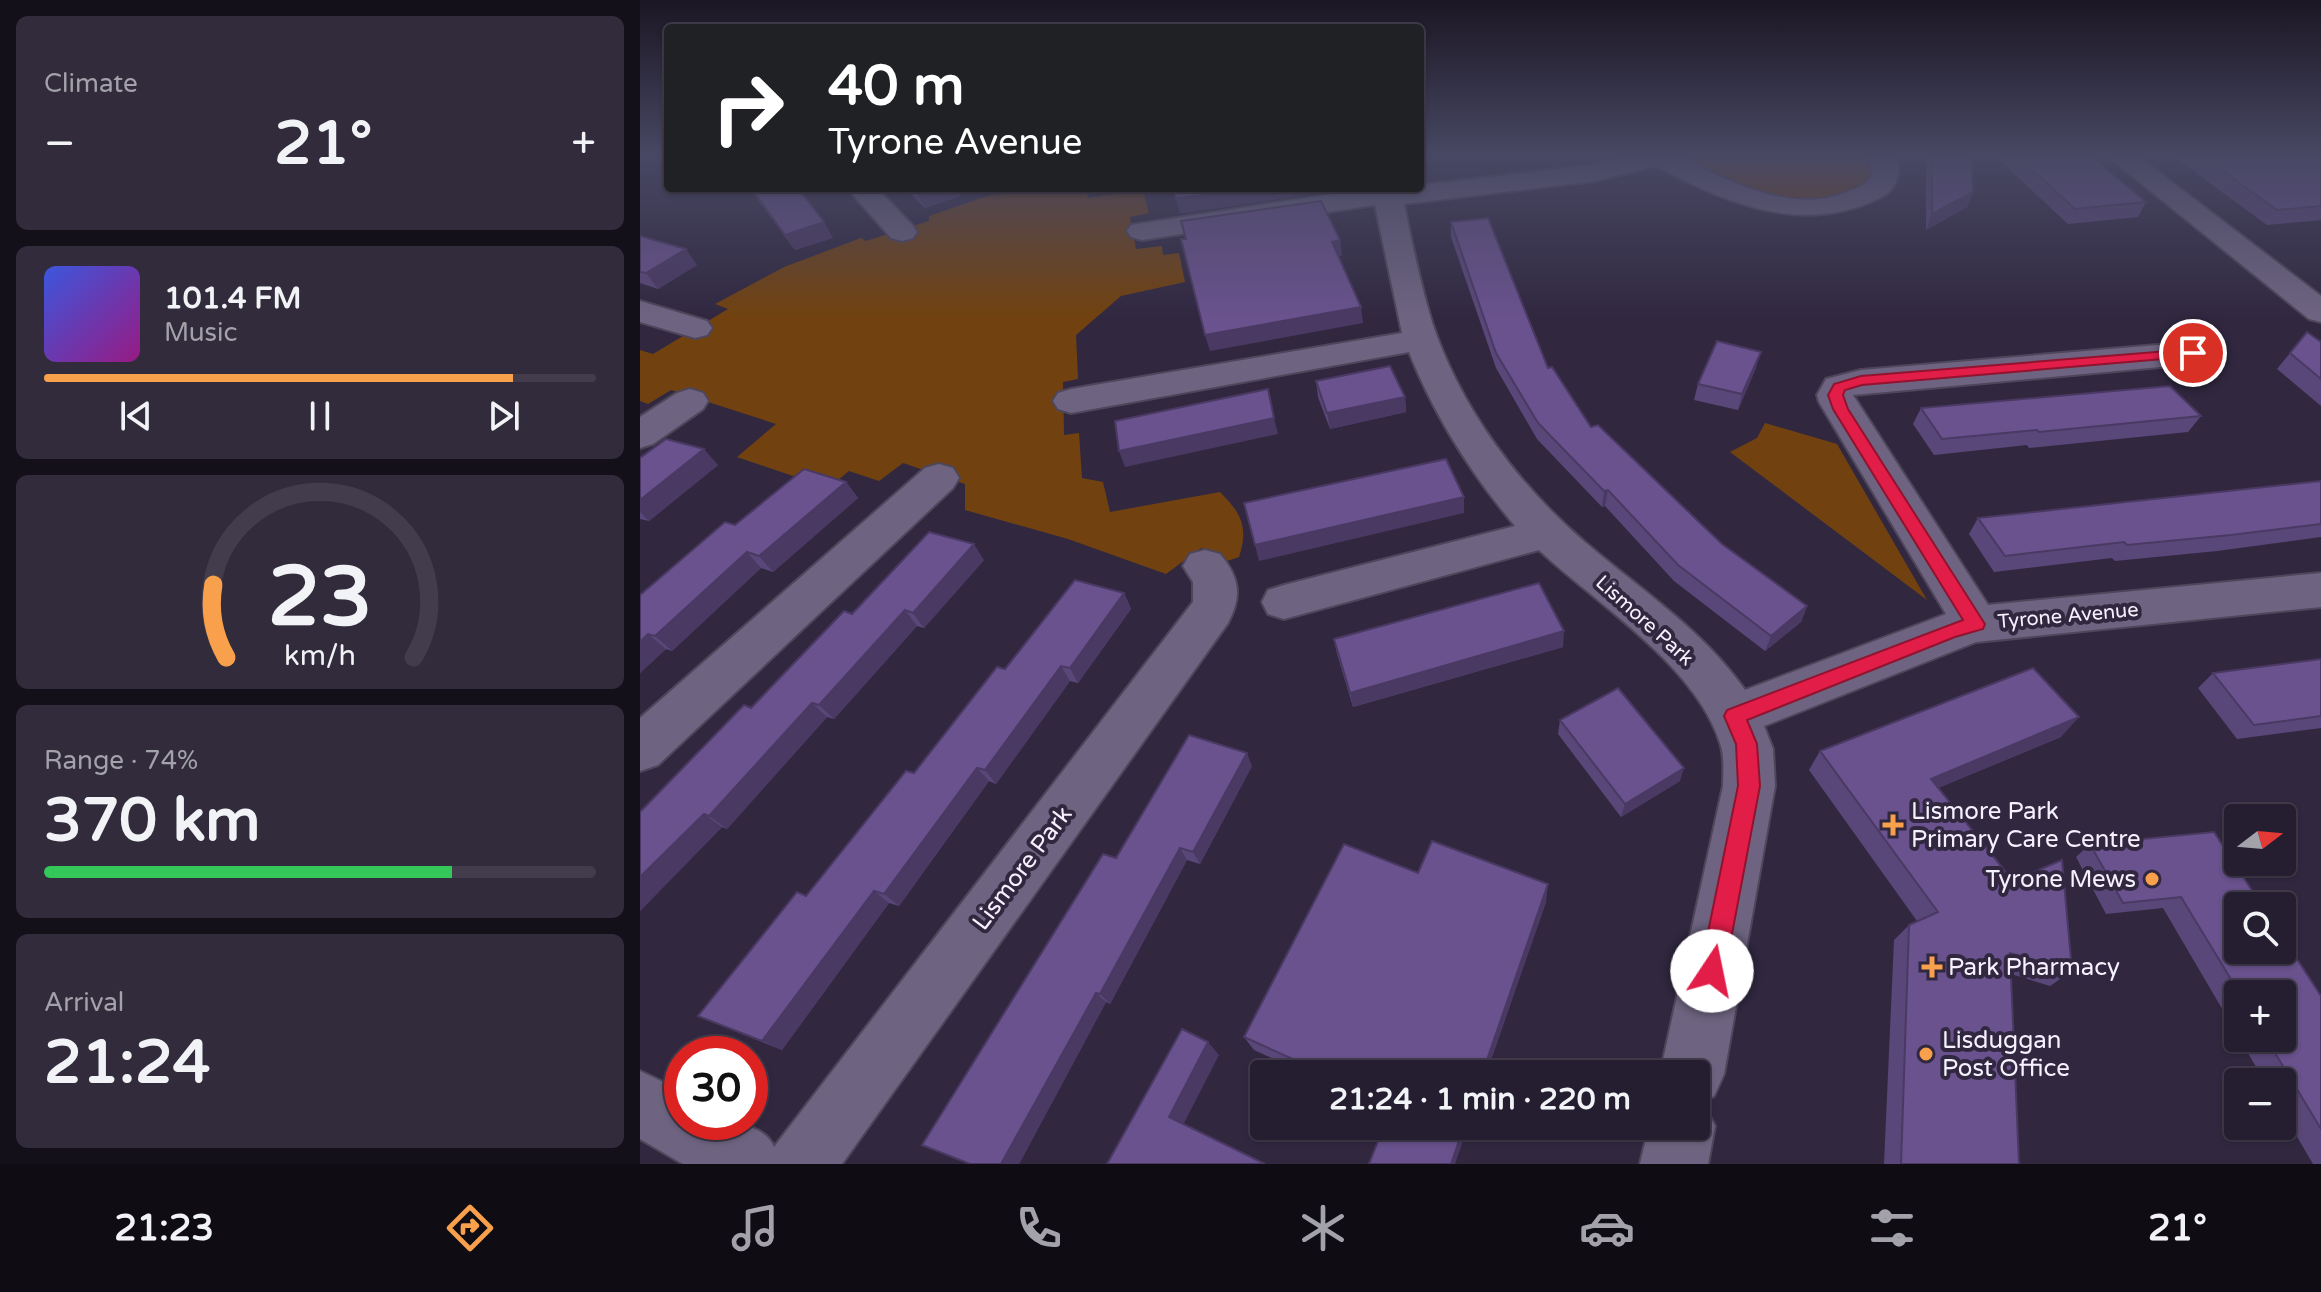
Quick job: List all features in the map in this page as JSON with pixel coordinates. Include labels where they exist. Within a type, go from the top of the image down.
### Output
[{"type":"street","points":[[880,208],[902,232]]},
{"type":"street","points":[[1142,231],[1288,208]]},
{"type":"street","name":"Lismore Park","points":[[1391,208],[1421,340],[1473,439],[1546,533],[1669,637],[1695,664],[1735,716]]},
{"type":"street","points":[[2188,208],[2321,312]]},
{"type":"street","points":[[640,311],[695,328]]},
{"type":"street","points":[[1071,401],[1421,340]]},
{"type":"street","points":[[1976,624],[1841,409],[1835,395],[1839,387],[1861,381],[2193,353]]},
{"type":"street","points":[[640,435],[690,401]]},
{"type":"street","points":[[640,749],[939,478]]},
{"type":"street","points":[[1284,602],[1546,533]]},
{"type":"street","name":"Lismore Park","points":[[801,1164],[1208,617],[1218,591],[1213,575],[1205,566]]},
{"type":"street","name":"Tyrone Avenue","points":[[1735,716],[1976,624],[2321,590]]},
{"type":"street","points":[[1695,1060],[1749,786],[1746,744],[1735,716]]},
{"type":"street","points":[[640,1103],[748,1164]]},
{"type":"street","points":[[1674,1164],[1679,1140]]},
{"type":"shaded area","points":[[951,208],[1148,208],[1149,213],[1130,217],[1136,249],[1162,246],[1163,255],[1179,253],[1185,282],[1121,296],[1076,335],[1078,379],[1063,382],[1064,435],[1079,433],[1082,478],[1103,482],[1110,512],[1220,492],[1241,521],[1243,537],[1239,557],[1218,564],[1201,548],[1166,574],[1068,539],[965,510],[965,484],[903,463],[879,481],[849,471],[838,480],[818,473],[808,481],[737,457],[776,424],[671,390],[648,404],[640,401],[640,350],[653,354],[728,309],[715,304],[784,267],[861,238],[866,241],[929,221],[929,216]]},
{"type":"shaded area","points":[[1765,423],[1837,444],[1927,600],[1730,452],[1757,438]]},
{"type":"building","points":[[766,208],[814,208],[824,222],[785,235]]},
{"type":"building","points":[[1270,208],[1325,208],[1340,240],[1332,242],[1361,307],[1205,335],[1181,239],[1186,239],[1181,221]]},
{"type":"building","points":[[1488,218],[1548,368],[1552,367],[1591,427],[1598,425],[1722,544],[1807,606],[1771,636],[1678,565],[1608,490],[1604,491],[1538,423],[1496,353],[1451,222]]},
{"type":"building","points":[[640,236],[686,249],[646,273],[640,272]]},
{"type":"building","points":[[2307,332],[2321,342],[2321,379],[2290,353]]},
{"type":"building","points":[[1717,341],[1761,352],[1742,394],[1698,384]]},
{"type":"building","points":[[1390,366],[1405,397],[1327,413],[1316,381]]},
{"type":"building","points":[[2170,386],[2201,416],[1942,439],[1921,408]]},
{"type":"building","points":[[1268,389],[1274,418],[1119,451],[1115,421]]},
{"type":"building","points":[[666,439],[704,449],[640,500],[640,458]]},
{"type":"building","points":[[1446,459],[1464,497],[1255,545],[1244,503]]},
{"type":"building","points":[[804,469],[846,482],[759,556],[747,552],[655,636],[648,634],[640,642],[640,595],[725,522],[735,525]]},
{"type":"building","points":[[2321,481],[2321,524],[2231,535],[2127,545],[2124,542],[2005,556],[1978,518]]},
{"type":"building","points":[[929,532],[974,544],[913,613],[905,610],[819,705],[812,703],[709,816],[704,814],[640,877],[640,812],[744,705],[751,708],[844,611],[852,614]]},
{"type":"building","points":[[1075,580],[1124,593],[1070,668],[1061,666],[985,770],[977,768],[884,894],[874,891],[766,1036],[749,1036],[698,1016],[797,892],[806,896],[906,771],[914,773],[997,667],[1005,669]]},
{"type":"building","points":[[1539,583],[1564,631],[1350,693],[1334,639]]},
{"type":"building","points":[[2321,659],[2321,716],[2254,725],[2213,673]]},
{"type":"building","points":[[2033,668],[2079,717],[1931,779],[2013,881],[2062,860],[2072,971],[2010,953],[2019,1164],[1901,1164],[1909,925],[1938,912],[1820,751]]},
{"type":"building","points":[[1618,688],[1684,768],[1625,804],[1560,720]]},
{"type":"building","points":[[1189,735],[1247,753],[1193,852],[1180,848],[1001,1164],[970,1164],[922,1145],[1103,854],[1116,858]]},
{"type":"building","points":[[2214,832],[2224,847],[2224,876],[2243,876],[2253,892],[2224,892],[2224,964],[2296,964],[2296,958],[2321,996],[2321,1129],[2296,1088],[2296,1068],[2284,1068],[2274,1052],[2296,1052],[2296,980],[2231,980],[2181,897],[2123,903],[2090,844]]},
{"type":"building","points":[[1432,841],[1548,884],[1487,1060],[1295,1060],[1244,1037],[1344,844],[1418,873]]},
{"type":"building","points":[[1182,1029],[1208,1042],[1169,1117],[1265,1164],[1107,1164]]},
{"type":"building","points":[[1378,1140],[1459,1140],[1451,1164],[1369,1164]]},
{"type":"place","name":"Lismore Park Primary Care Centre","points":[[1893,825]]},
{"type":"place","name":"Tyrone Mews","points":[[2152,879]]},
{"type":"place","name":"Park Pharmacy","points":[[1932,967]]},
{"type":"place","name":"Lisduggan Post Office","points":[[1926,1054]]},
{"type":"route","points":[[1712,971],[1749,786],[1749,758],[1735,716],[1976,624],[1841,409],[1835,395],[1839,387],[1861,381],[2193,353]]}]
